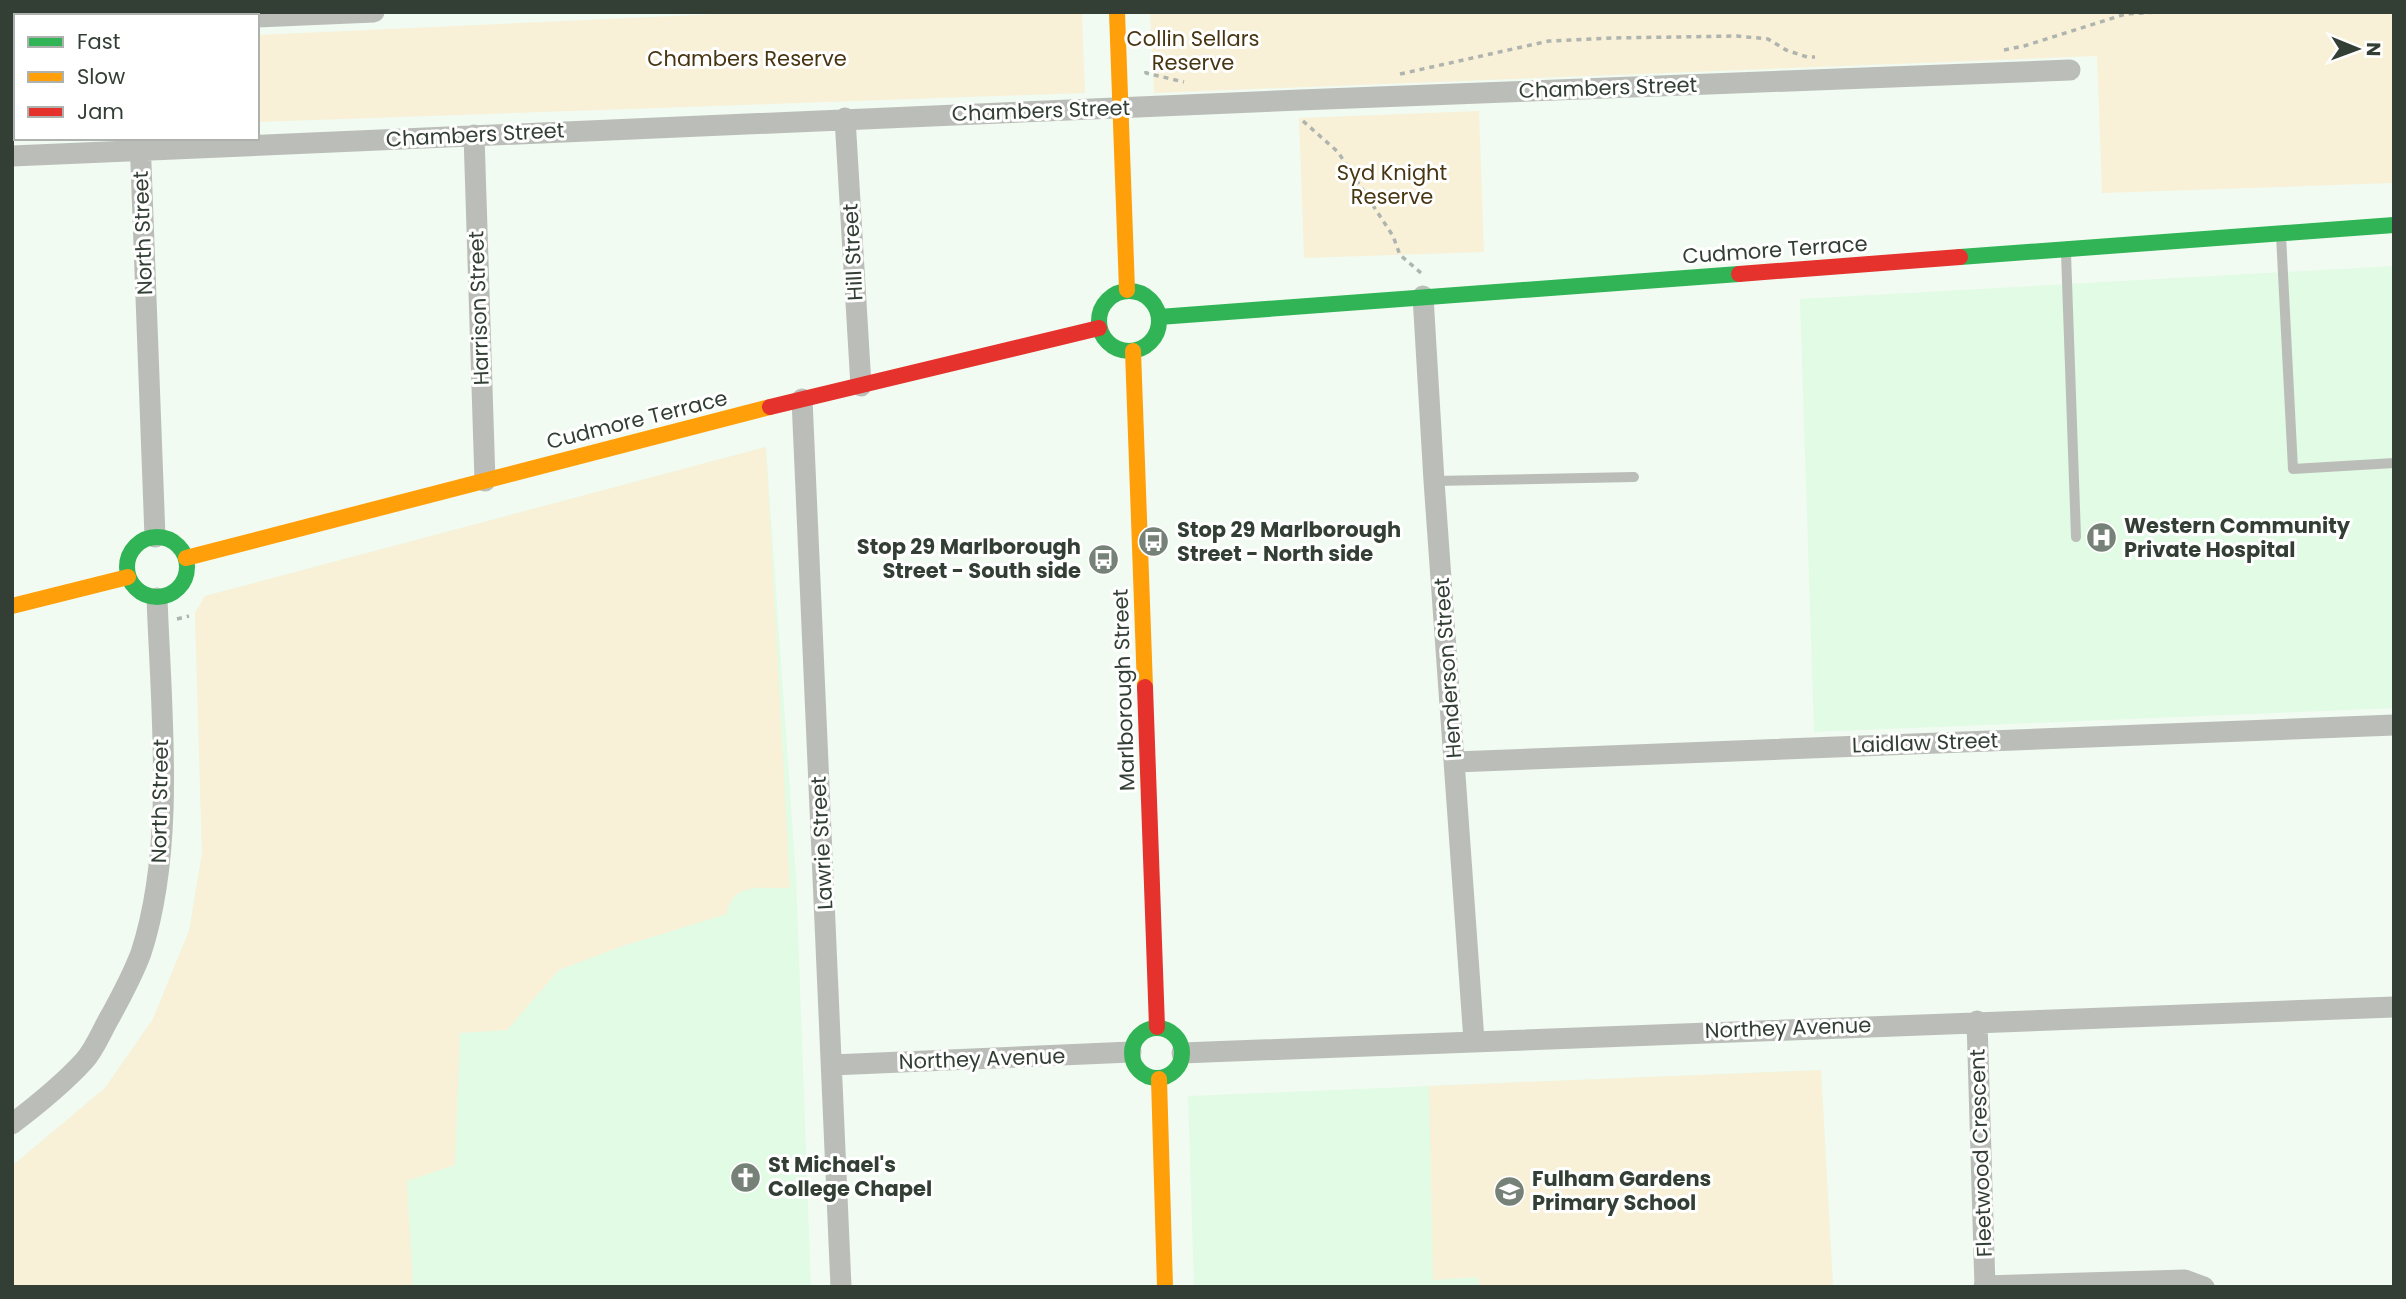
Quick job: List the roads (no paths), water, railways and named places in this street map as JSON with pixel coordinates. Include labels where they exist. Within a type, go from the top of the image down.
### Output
[{"type":"street","points":[[259,17],[374,12]]},
{"type":"street","points":[[1117,12],[1127,290]]},
{"type":"street","name":"Chambers Street","points":[[12,156],[140,144],[474,135],[2070,70]]},
{"type":"street","name":"Hill Street","points":[[845,118],[861,386]]},
{"type":"street","name":"Harrison Street","points":[[474,135],[485,481]]},
{"type":"street","name":"North Street","points":[[140,144],[155,537]]},
{"type":"street","name":"Cudmore Terrace","points":[[1159,317],[2394,225]]},
{"type":"street","points":[[1127,290],[1141,292],[1151,300],[1159,317],[1155,336],[1149,344],[1133,351],[1112,347],[1103,338],[1099,328],[1101,308],[1107,298],[1127,290]]},
{"type":"street","name":"Henderson Street","points":[[1423,296],[1474,1041]]},
{"type":"street","name":"Cudmore Terrace","points":[[186,558],[802,399],[1099,328]]},
{"type":"street","name":"Marlborough Street","points":[[1133,351],[1157,1027]]},
{"type":"street","name":"Lawrie Street","points":[[802,399],[841,1287]]},
{"type":"street","points":[[155,537],[167,538],[176,543],[186,558],[187,569],[182,585],[172,594],[157,598],[138,591],[128,577],[127,562],[132,550],[143,540],[155,537]]},
{"type":"street","points":[[12,606],[128,577]]},
{"type":"street","name":"North Street","points":[[12,1124],[37,1105],[86,1059],[123,993],[140,954],[153,906],[162,844],[157,598]]},
{"type":"street","name":"Laidlaw Street","points":[[1455,762],[2394,725]]},
{"type":"street","name":"Northey Avenue","points":[[1182,1053],[2394,1007]]},
{"type":"street","name":"Fleetwood Crescent","points":[[1977,1021],[1984,1286],[2186,1280],[2204,1287]]},
{"type":"street","points":[[1157,1027],[1176,1036],[1182,1053],[1181,1061],[1173,1073],[1159,1079],[1142,1074],[1135,1067],[1131,1052],[1140,1033],[1157,1027]]},
{"type":"street","name":"Northey Avenue","points":[[832,1065],[1131,1052]]},
{"type":"street","points":[[1159,1079],[1165,1287]]},
{"type":"lane","points":[[2281,235],[2293,469],[2394,463]]},
{"type":"lane","points":[[2066,250],[2076,537]]},
{"type":"lane","points":[[1434,481],[1634,477]]},
{"type":"place","name":"Western Community Private Hospital","points":[[2101,538]]},
{"type":"place","name":"Stop 29 Marlborough Street - North side","points":[[1154,542]]},
{"type":"place","name":"Stop 29 Marlborough Street - South side","points":[[1104,559]]},
{"type":"place","name":"St Michael's College Chapel","points":[[745,1177]]},
{"type":"place","name":"Fulham Gardens Primary School","points":[[1509,1191]]},
{"type":"park label","name":"Collin Sellars Reserve","points":[[1193,51]]},
{"type":"park label","name":"Chambers Reserve","points":[[747,59]]},
{"type":"park label","name":"Syd Knight Reserve","points":[[1392,185]]}]
